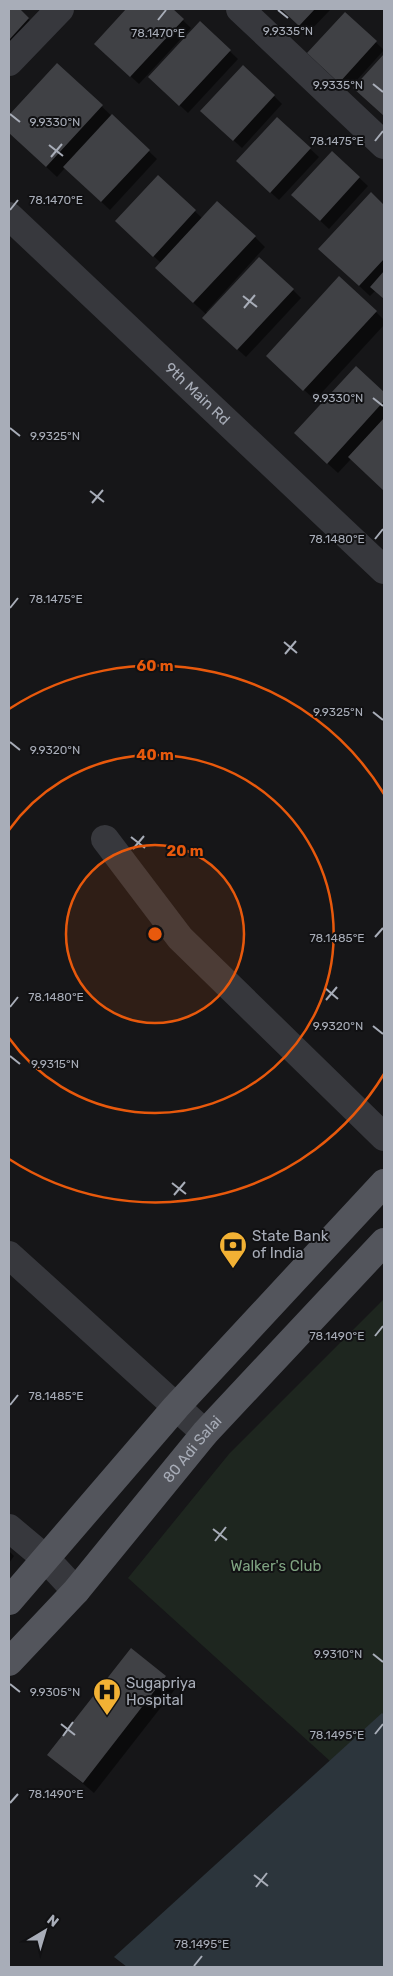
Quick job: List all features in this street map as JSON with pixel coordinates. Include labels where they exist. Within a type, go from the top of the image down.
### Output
[{"type":"main road","points":[[9,1602],[176,1407],[384,1183]]},
{"type":"main road","name":"80 Adi Salai","points":[[9,1662],[76,1591],[205,1433],[384,1242]]},
{"type":"street","points":[[9,62],[60,9]]},
{"type":"street","points":[[240,9],[384,145]]},
{"type":"street","name":"9th Main Rd","points":[[9,216],[384,570]]},
{"type":"street","points":[[104,839],[180,938],[384,1137]]},
{"type":"street","points":[[9,1255],[205,1433]]},
{"type":"street","points":[[9,1528],[46,1559],[76,1591]]},
{"type":"green space","name":"Walker's Club","points":[[384,1299],[384,1715],[382,1714],[330,1761],[128,1578],[229,1454]]},
{"type":"shaded area","points":[[382,1713],[384,1715],[384,1967],[127,1967],[114,1957]]},
{"type":"building","points":[[9,9],[20,9],[29,18],[9,40]]},
{"type":"building","points":[[126,9],[173,9],[184,19],[130,77],[94,44]]},
{"type":"building","points":[[281,9],[315,9],[299,26]]},
{"type":"building","points":[[345,12],[377,41],[339,83],[307,53]]},
{"type":"building","points":[[200,21],[231,50],[179,106],[148,77]]},
{"type":"building","points":[[384,54],[384,116],[353,88]]},
{"type":"building","points":[[57,63],[103,105],[46,167],[9,133],[9,115]]},
{"type":"building","points":[[243,65],[275,95],[233,141],[200,111]]},
{"type":"building","points":[[112,114],[150,150],[101,202],[63,167]]},
{"type":"building","points":[[277,117],[311,148],[270,193],[236,161]]},
{"type":"building","points":[[332,151],[360,177],[320,221],[291,195]]},
{"type":"building","points":[[158,175],[196,210],[153,257],[115,221]]},
{"type":"building","points":[[371,192],[384,205],[384,259],[359,286],[318,249]]},
{"type":"building","points":[[217,201],[256,236],[193,303],[155,268]]},
{"type":"building","points":[[259,257],[294,289],[237,350],[202,318]]},
{"type":"building","points":[[384,271],[384,299],[370,287]]},
{"type":"building","points":[[339,276],[377,311],[303,391],[266,356]]},
{"type":"building","points":[[356,366],[384,392],[384,401],[327,464],[294,433]]},
{"type":"building","points":[[384,418],[384,491],[348,457]]},
{"type":"building","name":"Sugapriya Hospital","points":[[131,1648],[166,1676],[83,1783],[47,1755]]},
{"type":"place","name":"State Bank of India","points":[[233,1269]]},
{"type":"place","name":"Sugapriya Hospital","points":[[107,1716]]}]
